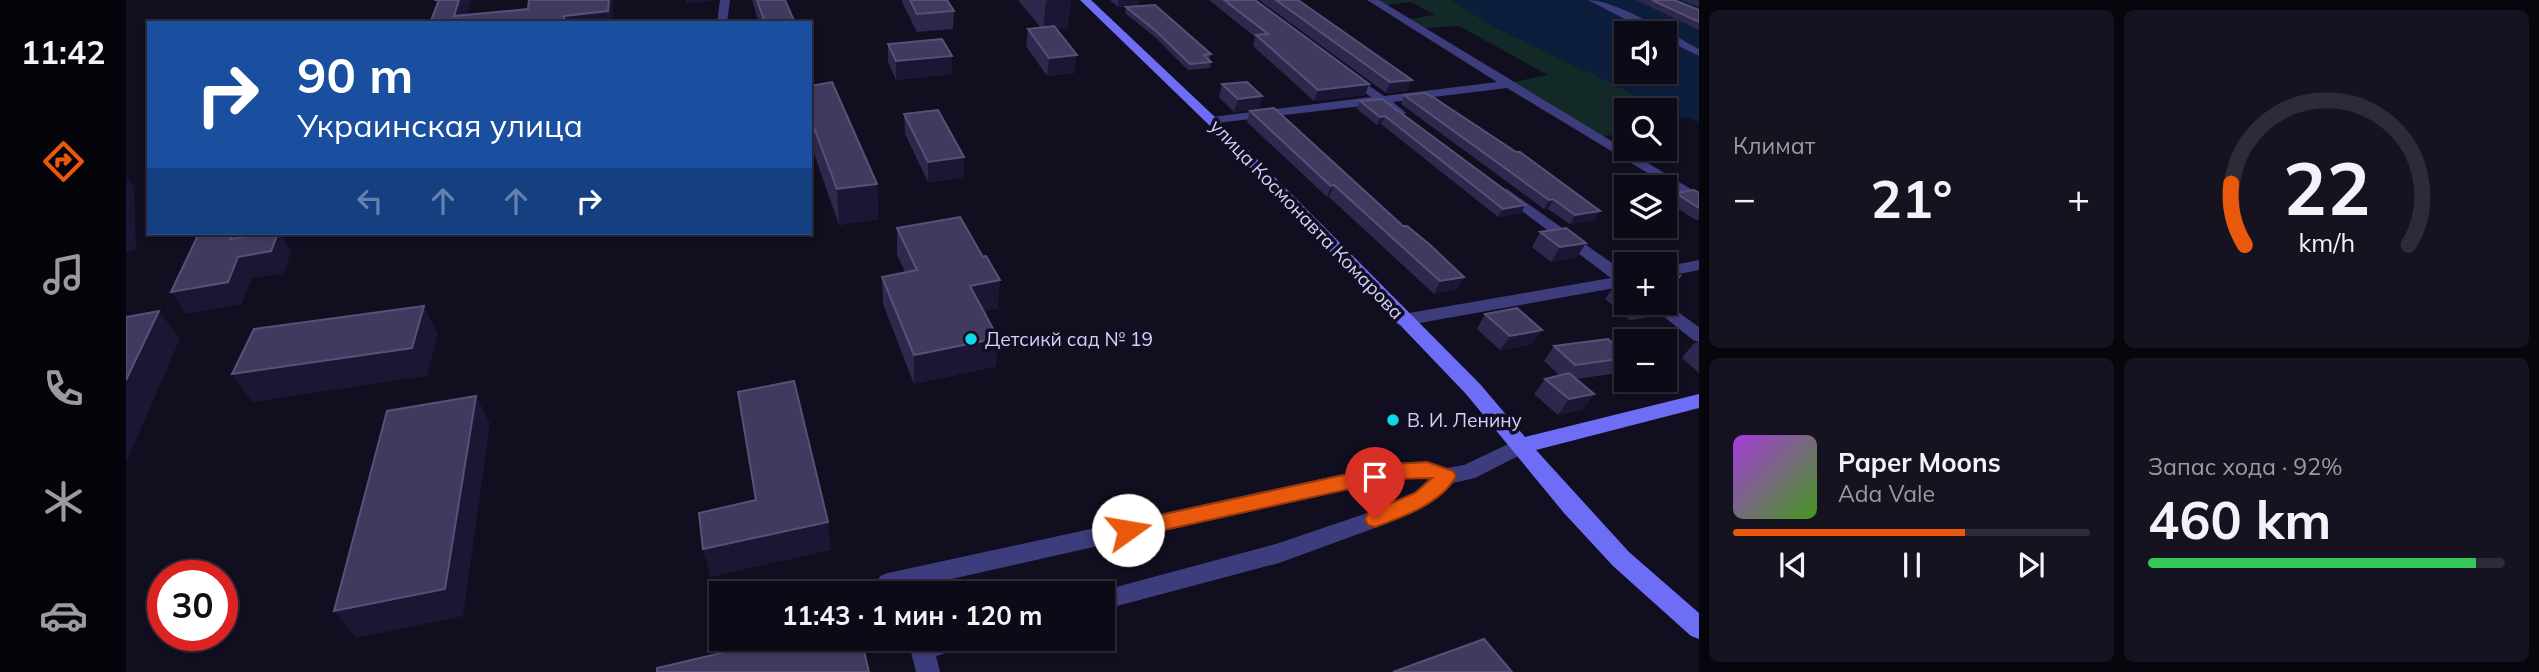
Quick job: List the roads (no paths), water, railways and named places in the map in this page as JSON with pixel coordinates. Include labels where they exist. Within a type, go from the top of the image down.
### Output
[{"type":"main road","name":"улица Космонавта Комарова","points":[[1085,0],[1212,121],[1473,389],[1572,507],[1621,559],[1699,628]]},
{"type":"main road","points":[[1521,446],[1699,401]]},
{"type":"street","points":[[722,21],[725,0]]},
{"type":"street","points":[[1372,0],[1699,200]]},
{"type":"street","points":[[1593,0],[1636,21]]},
{"type":"street","points":[[1677,42],[1699,53]]},
{"type":"street","points":[[1337,67],[1415,125]]},
{"type":"street","points":[[1212,121],[1507,84]]},
{"type":"street","points":[[1492,182],[1614,273]]},
{"type":"street","points":[[1677,269],[1699,265]]},
{"type":"street","points":[[1403,320],[1614,283]]},
{"type":"street","points":[[1671,315],[1699,336]]},
{"type":"street","points":[[897,581],[1394,471],[1427,470],[1447,476],[1468,472],[1521,446]]},
{"type":"street","points":[[1115,597],[1279,553],[1375,519],[1422,498],[1447,476]]},
{"type":"water","points":[[1452,0],[1699,0],[1699,123],[1691,118],[1677,117],[1677,98],[1642,98],[1489,24]]},
{"type":"place","name":"Детсикй сад № 19","points":[[971,339]]},
{"type":"place","name":"В. И. Ленину","points":[[1393,420]]}]
